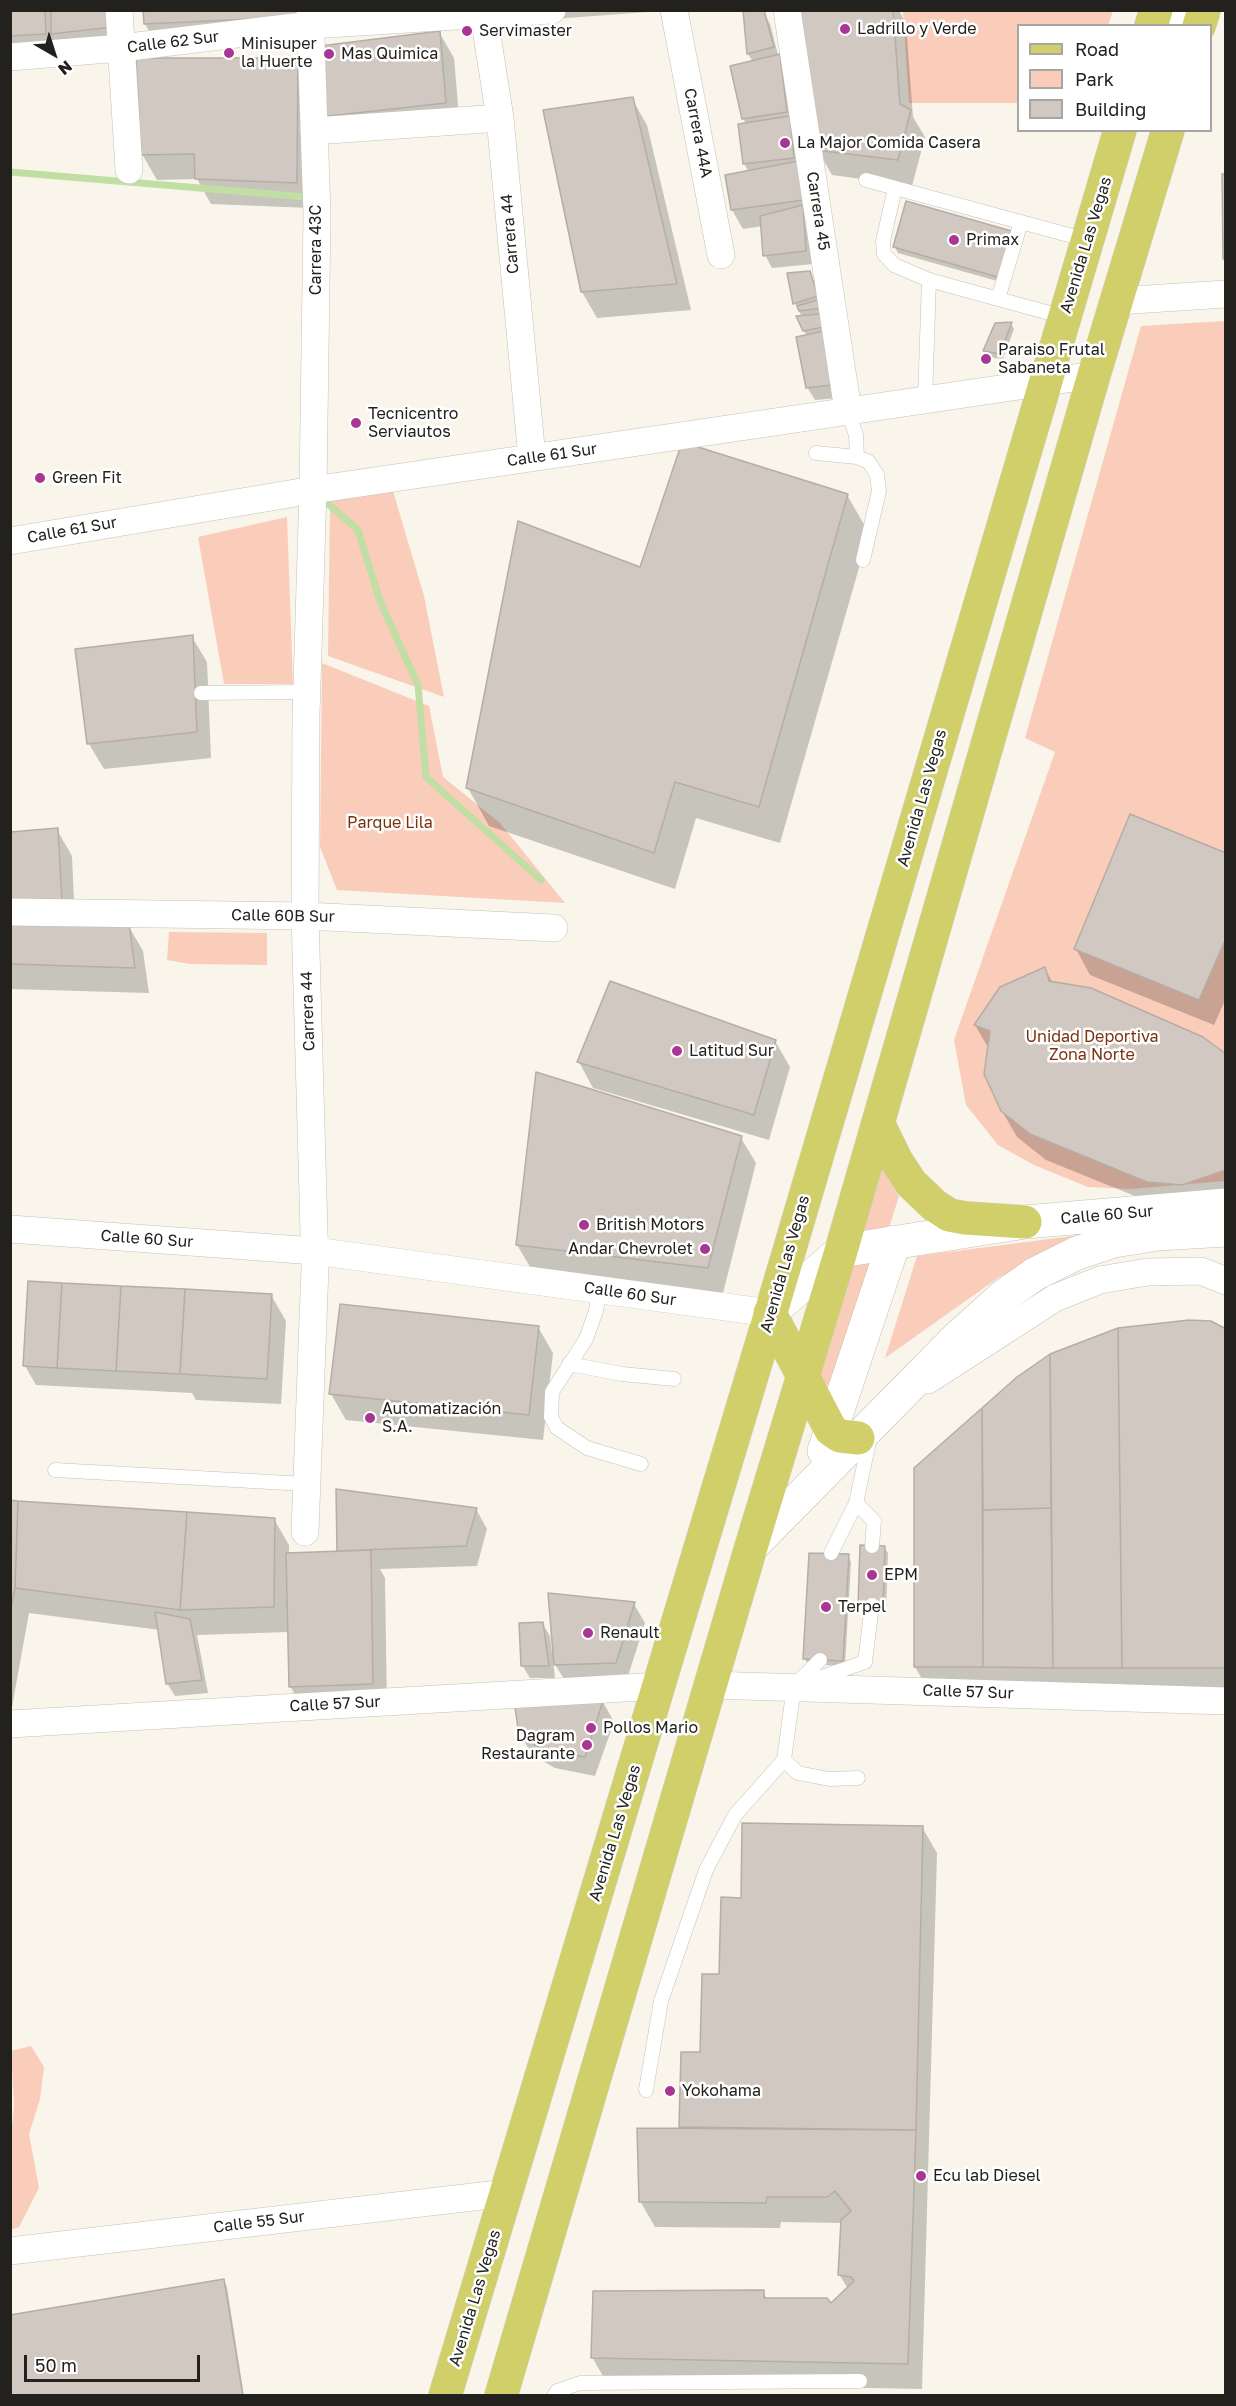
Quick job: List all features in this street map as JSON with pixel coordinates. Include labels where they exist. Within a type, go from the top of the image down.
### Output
[{"type":"main road","name":"Avenida Las Vegas","points":[[445,2396],[659,1686],[1119,132]]},
{"type":"main road","points":[[501,2396],[710,1685],[857,1197],[1094,375],[1167,132]]},
{"type":"main road","points":[[853,1032],[847,1117],[832,1185],[834,1191],[857,1197]]},
{"type":"main road","points":[[878,1123],[896,1160],[911,1183],[934,1205],[949,1215],[965,1218],[1025,1222]]},
{"type":"main road","name":"Calle 60 Sur","points":[[841,1251],[1025,1222],[1226,1205]]},
{"type":"main road","name":"Calle 60 Sur","points":[[864,1423],[981,1315],[1035,1274],[1077,1253],[1114,1241],[1158,1234],[1226,1230]]},
{"type":"main road","points":[[751,1547],[813,1485],[864,1423],[894,1242]]},
{"type":"main road","points":[[841,1251],[770,1313],[803,1376],[864,1423]]},
{"type":"street","points":[[119,10],[129,170]]},
{"type":"street","name":"Calle 62 Sur","points":[[10,57],[121,48],[310,18],[552,10]]},
{"type":"street","name":"Carrera 44A","points":[[674,10],[721,255]]},
{"type":"street","name":"Carrera 45","points":[[787,10],[848,411]]},
{"type":"street","name":"Carrera 44","points":[[483,13],[500,118],[529,358],[532,458]]},
{"type":"street","name":"Carrera 43C","points":[[310,18],[316,214],[313,490]]},
{"type":"street","points":[[314,131],[500,118]]},
{"type":"street","points":[[1155,132],[1155,171]]},
{"type":"street","points":[[1117,301],[1226,294]]},
{"type":"street","name":"Calle 61 Sur","points":[[10,541],[313,490],[1094,375]]},
{"type":"street","name":"Carrera 44","points":[[305,1532],[315,1251],[305,916],[307,692],[313,490]]},
{"type":"street","name":"Calle 60B Sur","points":[[10,912],[305,916],[554,928]]},
{"type":"street","name":"Calle 60 Sur","points":[[10,1229],[315,1251],[770,1313]]},
{"type":"street","points":[[864,1423],[1055,1298],[1100,1280],[1147,1272],[1201,1271],[1226,1281]]},
{"type":"street","name":"Calle 57 Sur","points":[[710,1685],[1226,1701]]},
{"type":"street","name":"Calle 57 Sur","points":[[10,1724],[659,1686]]},
{"type":"street","name":"Calle 55 Sur","points":[[10,2251],[507,2193]]},
{"type":"lane","points":[[866,180],[1087,240]]},
{"type":"lane","points":[[895,188],[882,241],[884,254],[894,265],[929,280],[1064,317]]},
{"type":"lane","points":[[998,299],[1021,222]]},
{"type":"lane","points":[[925,400],[929,280]]},
{"type":"lane","points":[[848,411],[856,435],[857,457]]},
{"type":"lane","points":[[816,453],[857,457],[869,462],[877,475],[879,491],[864,560]]},
{"type":"lane","points":[[201,693],[307,692]]},
{"type":"lane","points":[[599,1289],[596,1311],[586,1339],[552,1392],[551,1417],[557,1428],[587,1448],[641,1464]]},
{"type":"lane","points":[[569,1364],[622,1374],[674,1379]]},
{"type":"lane","points":[[831,1554],[856,1503],[864,1423]]},
{"type":"lane","points":[[55,1470],[306,1484]]},
{"type":"lane","points":[[856,1503],[874,1521],[872,1546]]},
{"type":"lane","points":[[794,1686],[865,1662],[872,1605]]},
{"type":"lane","points":[[646,2090],[661,2001],[706,1870],[735,1815],[784,1760],[794,1686],[820,1660]]},
{"type":"lane","points":[[784,1760],[798,1773],[829,1779],[858,1778]]},
{"type":"lane","points":[[554,2396],[557,2391],[580,2383],[860,2381]]},
{"type":"green space","points":[[903,10],[1113,11],[1108,24],[1017,24],[1017,103],[909,103]]},
{"type":"green space","name":"Unidad Deportiva Zona Norte","points":[[1225,321],[1225,1181],[1131,1189],[1088,1187],[1034,1165],[998,1145],[966,1105],[954,1040],[1055,752],[1025,738],[1141,326]]},
{"type":"green space","points":[[393,491],[424,596],[444,697],[328,656],[330,501]]},
{"type":"green space","points":[[287,517],[293,684],[224,684],[198,537]]},
{"type":"green space","name":"Parque Lila","points":[[322,663],[429,706],[443,777],[500,823],[565,903],[337,890],[320,847]]},
{"type":"green space","points":[[169,932],[267,933],[267,965],[190,964],[167,960]]},
{"type":"green space","points":[[878,1159],[899,1196],[839,1388],[810,1380]]},
{"type":"green space","points":[[1104,1232],[1043,1253],[998,1278],[885,1358],[917,1256]]},
{"type":"green space","points":[[31,2046],[44,2067],[40,2099],[29,2134],[39,2188],[19,2227],[11,2230],[10,2151],[14,2104],[11,2051]]},
{"type":"building","points":[[10,10],[45,10],[46,34],[10,36]]},
{"type":"building","points":[[51,10],[111,10],[113,27],[51,34]]},
{"type":"building","points":[[143,10],[294,10],[294,17],[144,24]]},
{"type":"building","points":[[743,10],[764,10],[774,47],[747,54]]},
{"type":"building","points":[[796,10],[893,10],[900,104],[911,110],[898,160],[816,150]]},
{"type":"building","points":[[440,31],[446,103],[320,117],[320,46]]},
{"type":"building","points":[[780,54],[787,112],[742,119],[730,66]]},
{"type":"building","points":[[136,58],[298,58],[297,183],[195,179],[194,154],[141,155]]},
{"type":"building","points":[[633,97],[677,284],[581,292],[543,110]]},
{"type":"building","points":[[790,116],[794,158],[743,164],[738,124]]},
{"type":"building","points":[[798,161],[804,200],[731,210],[725,175]]},
{"type":"building","points":[[1222,174],[1226,174],[1226,259],[1223,259]]},
{"type":"building","name":"Primax","points":[[906,201],[1015,232],[1001,278],[893,247]]},
{"type":"building","points":[[803,205],[806,251],[763,256],[760,216]]},
{"type":"building","points":[[810,271],[818,296],[793,304],[787,273]]},
{"type":"building","points":[[818,300],[822,308],[799,311],[797,306]]},
{"type":"building","points":[[820,314],[824,327],[803,331],[796,316]]},
{"type":"building","points":[[1012,322],[1000,354],[983,351],[995,323]]},
{"type":"building","points":[[824,331],[832,385],[806,388],[796,337]]},
{"type":"building","points":[[682,442],[848,494],[759,807],[675,782],[654,853],[466,788],[518,521],[640,567]]},
{"type":"building","points":[[193,635],[197,732],[87,744],[75,649]]},
{"type":"building","points":[[1130,814],[1226,853],[1226,938],[1199,1000],[1074,949]]},
{"type":"building","points":[[58,828],[62,901],[10,900],[10,832]]},
{"type":"building","points":[[10,920],[129,923],[135,968],[10,964]]},
{"type":"building","points":[[1045,967],[1049,981],[1091,988],[1203,1037],[1226,1054],[1226,1170],[1182,1185],[1147,1182],[1030,1134],[1001,1111],[984,1074],[990,1031],[974,1025],[1000,987]]},
{"type":"building","name":"Latitud Sur","points":[[610,981],[776,1040],[754,1115],[577,1062]]},
{"type":"building","points":[[536,1072],[742,1136],[708,1268],[516,1245]]},
{"type":"building","points":[[28,1281],[62,1283],[57,1368],[23,1366]]},
{"type":"building","points":[[62,1283],[121,1286],[116,1371],[57,1368]]},
{"type":"building","points":[[121,1286],[185,1289],[180,1374],[116,1371]]},
{"type":"building","points":[[185,1289],[272,1294],[267,1379],[180,1374]]},
{"type":"building","points":[[340,1304],[539,1326],[529,1415],[329,1394]]},
{"type":"building","points":[[1189,1320],[1211,1321],[1226,1329],[1226,1668],[1122,1668],[1118,1328]]},
{"type":"building","points":[[1118,1328],[1122,1668],[1053,1668],[1050,1354]]},
{"type":"building","points":[[1050,1354],[1051,1508],[983,1510],[982,1408],[1017,1377]]},
{"type":"building","points":[[982,1408],[983,1667],[914,1667],[914,1468]]},
{"type":"building","points":[[336,1489],[477,1508],[466,1546],[337,1551]]},
{"type":"building","points":[[10,1500],[18,1501],[15,1588],[10,1614]]},
{"type":"building","points":[[18,1501],[187,1512],[180,1610],[15,1588]]},
{"type":"building","points":[[1051,1508],[1053,1668],[983,1667],[983,1510]]},
{"type":"building","points":[[187,1512],[275,1518],[274,1607],[180,1610]]},
{"type":"building","name":"EPM","points":[[860,1545],[885,1546],[883,1606],[858,1605]]},
{"type":"building","points":[[371,1550],[373,1684],[289,1687],[286,1553]]},
{"type":"building","name":"Terpel","points":[[809,1553],[849,1554],[843,1661],[803,1659]]},
{"type":"building","name":"Renault","points":[[548,1593],[635,1602],[616,1663],[554,1665]]},
{"type":"building","points":[[155,1612],[190,1619],[202,1680],[166,1684]]},
{"type":"building","points":[[543,1622],[549,1666],[521,1666],[519,1623]]},
{"type":"building","points":[[603,1701],[585,1757],[543,1749],[519,1736],[515,1707]]},
{"type":"building","points":[[742,1823],[923,1826],[916,2130],[679,2127],[681,2052],[700,2052],[702,1974],[719,1974],[721,1897],[741,1898]]},
{"type":"building","points":[[637,2128],[916,2130],[908,2364],[591,2358],[593,2291],[764,2290],[764,2298],[827,2298],[831,2303],[854,2281],[851,2277],[838,2275],[841,2220],[851,2211],[835,2191],[827,2197],[767,2197],[766,2203],[639,2202]]},
{"type":"building","points":[[224,2279],[243,2396],[10,2396],[10,2315]]},
{"type":"waterway","points":[[10,172],[306,197]]},
{"type":"waterway","points":[[326,502],[358,530],[380,601],[418,685],[426,777],[541,880]]},
{"type":"place","name":"Ladrillo y Verde","points":[[845,29]]},
{"type":"place","name":"Servimaster","points":[[467,31]]},
{"type":"place","name":"Minisuper la Huerte","points":[[229,53]]},
{"type":"place","name":"Mas Quimica","points":[[329,54]]},
{"type":"place","name":"La Major Comida Casera","points":[[785,143]]},
{"type":"place","name":"Primax","points":[[954,240]]},
{"type":"place","name":"Paraiso Frutal Sabaneta","points":[[986,359]]},
{"type":"place","name":"Tecnicentro Serviautos","points":[[356,423]]},
{"type":"place","name":"Green Fit","points":[[40,478]]},
{"type":"place","name":"Latitud Sur","points":[[677,1051]]},
{"type":"place","name":"British Motors","points":[[584,1225]]},
{"type":"place","name":"Andar Chevrolet","points":[[705,1249]]},
{"type":"place","name":"Automatización S.A.","points":[[370,1418]]},
{"type":"place","name":"EPM","points":[[872,1575]]},
{"type":"place","name":"Terpel","points":[[826,1607]]},
{"type":"place","name":"Renault","points":[[588,1633]]},
{"type":"place","name":"Pollos Mario","points":[[591,1728]]},
{"type":"place","name":"Dagram Restaurante","points":[[587,1745]]},
{"type":"place","name":"Yokohama","points":[[670,2091]]},
{"type":"place","name":"Ecu lab Diesel","points":[[921,2176]]}]
